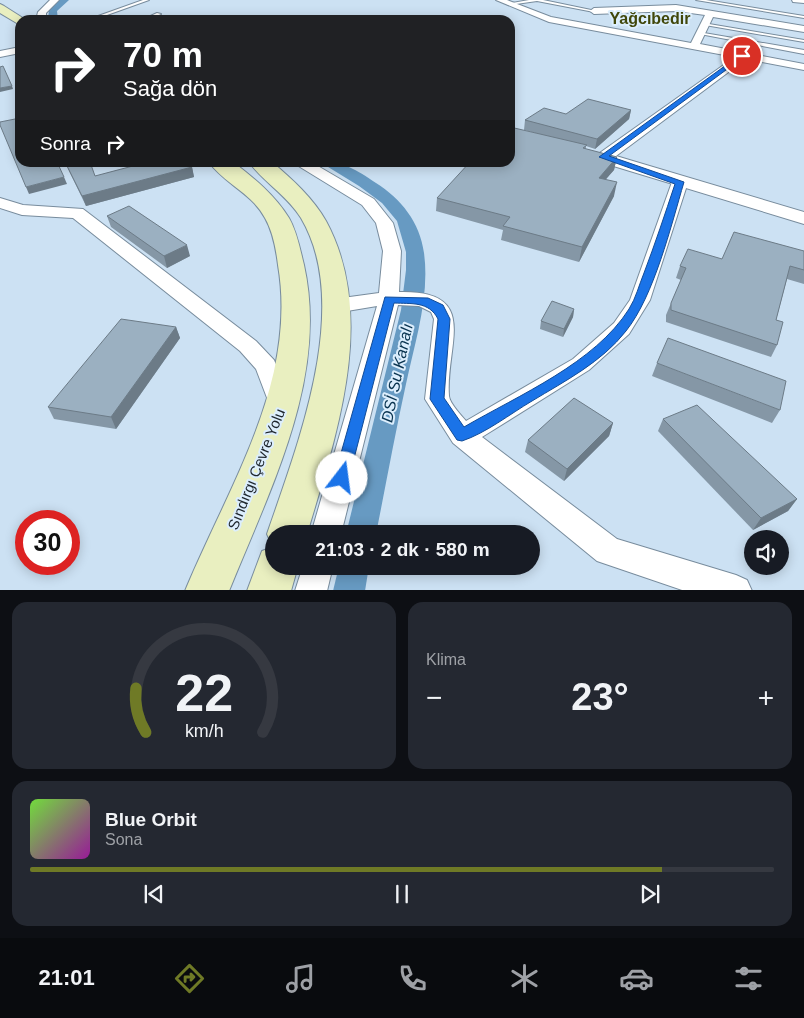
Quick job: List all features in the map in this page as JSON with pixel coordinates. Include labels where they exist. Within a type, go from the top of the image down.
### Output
[{"type":"main road","points":[[0,8],[15,25]]},
{"type":"main road","points":[[0,24],[15,27]]},
{"type":"main road","name":"Sındırgı Çevre Yolu","points":[[207,590],[277,422],[293,363],[298,300],[294,266],[275,214],[239,177],[226,167]]},
{"type":"main road","points":[[265,167],[293,192],[314,221],[326,249],[333,278],[335,306],[334,354],[324,411],[290,525]]},
{"type":"main road","points":[[269,590],[274,575]]},
{"type":"street","points":[[42,15],[42,12],[55,0]]},
{"type":"street","points":[[581,25],[604,0]]},
{"type":"street","points":[[796,0],[804,1]]},
{"type":"street","points":[[504,2],[540,16],[581,25],[804,67]]},
{"type":"street","points":[[594,12],[678,4],[710,14],[804,29]]},
{"type":"street","points":[[694,47],[710,14]]},
{"type":"street","points":[[0,54],[15,51]]},
{"type":"street","points":[[603,157],[742,56]]},
{"type":"street","points":[[586,152],[804,218]]},
{"type":"street","points":[[308,167],[357,194],[377,212],[384,223],[392,251],[393,300],[329,525]]},
{"type":"street","points":[[462,436],[571,371],[600,350],[622,329],[637,307],[680,182]]},
{"type":"street","points":[[0,203],[22,210],[77,213],[248,346],[266,366],[282,405]]},
{"type":"street","points":[[335,306],[377,298],[424,300],[439,308],[444,319],[437,399],[462,436],[608,551],[736,590]]},
{"type":"street","points":[[311,590],[315,575]]},
{"type":"lane","points":[[104,15],[147,0]]},
{"type":"lane","points":[[504,2],[537,0],[594,12]]},
{"type":"lane","points":[[698,0],[804,17]]},
{"type":"lane","points":[[702,28],[804,41]]},
{"type":"lane","points":[[702,28],[804,52]]},
{"type":"building","points":[[3,66],[12,86],[0,88],[0,67]]},
{"type":"building","points":[[588,99],[631,110],[597,139],[525,120],[544,108],[566,114]]},
{"type":"building","points":[[15,119],[15,161],[0,125],[0,122]]},
{"type":"building","points":[[515,128],[587,145],[583,148],[617,157],[599,178],[617,182],[582,247],[503,226],[510,217],[437,198],[465,167],[515,167]]},
{"type":"building","points":[[18,167],[59,167],[64,177],[26,187]]},
{"type":"building","points":[[68,167],[92,167],[95,176],[129,167],[192,167],[82,196]]},
{"type":"building","points":[[129,206],[187,245],[164,256],[107,216]]},
{"type":"building","points":[[734,232],[804,251],[804,270],[790,266],[776,320],[783,322],[777,345],[671,310],[671,303],[686,268],[680,266],[688,249],[722,259]]},
{"type":"building","points":[[552,301],[574,309],[564,329],[541,321]]},
{"type":"building","points":[[121,319],[176,327],[111,417],[48,407]]},
{"type":"building","points":[[668,338],[786,381],[780,410],[657,363]]},
{"type":"building","points":[[574,398],[613,423],[567,469],[528,440]]},
{"type":"building","points":[[697,405],[797,499],[761,518],[663,419]]},
{"type":"waterway","name":"DSİ Su Kanalı","points":[[53,15],[53,10],[65,0]]},
{"type":"waterway","name":"DSİ Su Kanalı","points":[[337,167],[365,182],[388,199],[405,221],[415,252],[416,270],[411,310],[363,525]]},
{"type":"waterway","name":"DSİ Su Kanalı","points":[[349,590],[352,575]]},
{"type":"district","name":"Yağcıbedir","points":[[650,18]]},
{"type":"route","points":[[342,478],[389,300],[424,300],[439,308],[444,319],[437,399],[462,436],[571,371],[600,350],[622,329],[637,307],[680,182],[603,157],[742,56]]}]
